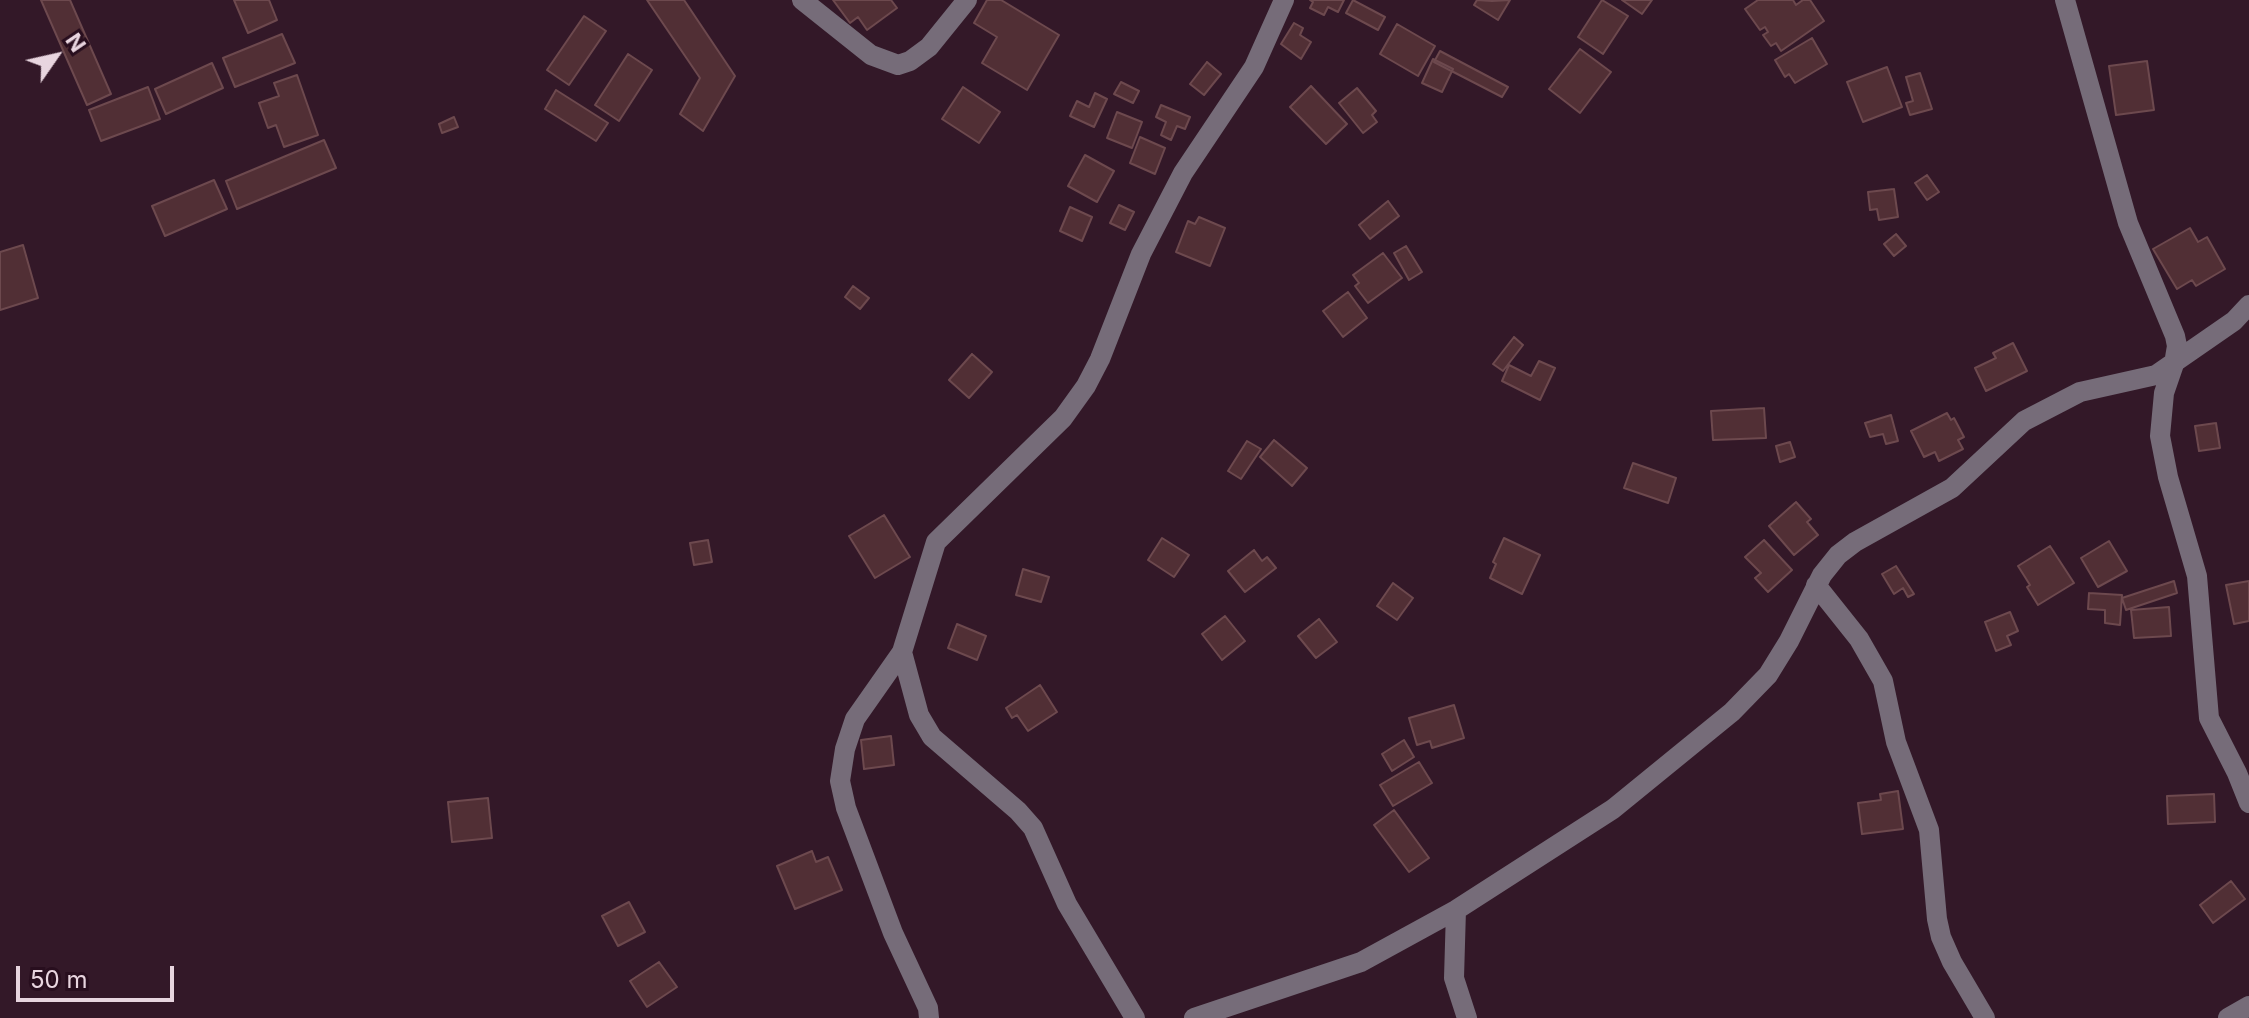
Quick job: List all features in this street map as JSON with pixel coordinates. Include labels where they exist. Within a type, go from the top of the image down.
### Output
[{"type":"street","points":[[802,0],[871,55],[898,65],[910,61],[929,47],[967,0]]},
{"type":"street","points":[[929,1018],[928,1008],[893,933],[846,808],[840,781],[845,749],[855,719],[902,652],[936,542],[1063,418],[1086,386],[1148,241],[1183,173],[1254,67],[1284,0]]},
{"type":"street","points":[[2065,0],[2128,223],[2175,336],[2177,346],[2164,393],[2160,436],[2168,477],[2197,576],[2206,705],[2213,730],[2237,773],[2249,803]]},
{"type":"street","points":[[1194,1018],[1361,962],[1456,910],[1613,809],[1732,712],[1768,675],[1816,585],[1838,555],[1855,542],[1952,488],[2024,421],[2080,392],[2143,380],[2174,364],[2234,321],[2249,305]]},
{"type":"street","points":[[1816,585],[1854,632],[1883,681],[1896,742],[1929,830],[1941,937],[1985,1018]]},
{"type":"street","points":[[902,652],[919,715],[932,737],[1018,811],[1033,828],[1067,904],[1135,1018]]},
{"type":"street","points":[[1456,910],[1454,978],[1467,1018]]},
{"type":"street","points":[[2228,1018],[2249,1006]]},
{"type":"building","points":[[41,0],[70,0],[111,94],[87,105]]},
{"type":"building","points":[[234,0],[269,0],[277,20],[248,33]]},
{"type":"building","points":[[647,0],[684,0],[735,76],[703,131],[680,114],[700,78]]},
{"type":"building","points":[[833,0],[891,0],[897,8],[867,30],[858,17],[850,23]]},
{"type":"building","points":[[987,0],[1001,0],[1059,35],[1027,90],[982,63],[997,37],[974,23]]},
{"type":"building","points":[[1310,0],[1344,0],[1338,12],[1328,7],[1324,15],[1310,8],[1313,2]]},
{"type":"building","points":[[1353,0],[1385,17],[1378,30],[1346,13]]},
{"type":"building","points":[[1477,0],[1510,0],[1498,20],[1474,5]]},
{"type":"building","points":[[1602,0],[1628,16],[1603,54],[1578,37]]},
{"type":"building","points":[[1622,0],[1652,0],[1642,14]]},
{"type":"building","points":[[1758,0],[1793,0],[1796,5],[1810,0],[1824,21],[1781,51],[1776,43],[1771,46],[1763,35],[1768,32],[1765,27],[1760,30],[1745,9]]},
{"type":"building","points":[[584,16],[606,31],[569,85],[547,70]]},
{"type":"building","points":[[1294,23],[1303,28],[1300,35],[1311,42],[1301,59],[1281,44]]},
{"type":"building","points":[[1397,24],[1435,46],[1418,76],[1380,54]]},
{"type":"building","points":[[282,34],[295,63],[235,87],[223,58]]},
{"type":"building","points":[[1812,38],[1827,64],[1795,83],[1789,74],[1785,77],[1775,60]]},
{"type":"building","points":[[1580,49],[1611,72],[1580,113],[1549,89]]},
{"type":"building","points":[[1440,51],[1508,87],[1502,97],[1434,62]]},
{"type":"building","points":[[628,54],[652,70],[619,121],[595,105]]},
{"type":"building","points":[[1433,59],[1453,69],[1442,92],[1422,83]]},
{"type":"building","points":[[2147,61],[2154,110],[2116,115],[2109,66]]},
{"type":"building","points":[[1207,62],[1221,74],[1204,95],[1190,84]]},
{"type":"building","points":[[212,63],[223,88],[166,114],[155,89]]},
{"type":"building","points":[[1887,67],[1902,107],[1863,122],[1847,82]]},
{"type":"building","points":[[1920,73],[1932,109],[1910,115],[1906,103],[1913,101],[1906,77]]},
{"type":"building","points":[[297,75],[318,135],[284,147],[276,125],[268,128],[259,103],[279,96],[274,83]]},
{"type":"building","points":[[1121,82],[1139,91],[1133,103],[1114,94]]},
{"type":"building","points":[[1311,86],[1347,124],[1326,144],[1290,107]]},
{"type":"building","points":[[148,87],[160,119],[101,141],[89,110]]},
{"type":"building","points":[[963,87],[1000,112],[979,143],[942,119]]},
{"type":"building","points":[[1357,88],[1376,111],[1372,115],[1377,122],[1363,133],[1339,103]]},
{"type":"building","points":[[556,90],[608,123],[596,141],[545,109]]},
{"type":"building","points":[[1095,93],[1107,99],[1094,127],[1070,116],[1077,101],[1089,107]]},
{"type":"building","points":[[1161,105],[1190,117],[1185,129],[1177,126],[1171,140],[1161,135],[1166,122],[1156,117]]},
{"type":"building","points":[[1117,112],[1142,122],[1132,148],[1107,138]]},
{"type":"building","points":[[454,117],[458,127],[442,133],[439,124]]},
{"type":"building","points":[[1140,137],[1165,148],[1155,174],[1130,163]]},
{"type":"building","points":[[324,140],[336,168],[237,209],[226,181]]},
{"type":"building","points":[[1085,155],[1114,171],[1097,202],[1068,186]]},
{"type":"building","points":[[1927,175],[1939,192],[1927,200],[1915,183]]},
{"type":"building","points":[[214,180],[227,209],[165,236],[152,206]]},
{"type":"building","points":[[1894,189],[1898,217],[1879,220],[1877,209],[1870,210],[1868,192]]},
{"type":"building","points":[[1388,201],[1399,216],[1370,239],[1359,225]]},
{"type":"building","points":[[1119,205],[1134,212],[1125,230],[1110,223]]},
{"type":"building","points":[[1070,207],[1092,217],[1082,241],[1060,231]]},
{"type":"building","points":[[1199,217],[1225,228],[1210,266],[1176,252],[1188,221],[1195,224]]},
{"type":"building","points":[[2190,228],[2198,242],[2207,237],[2225,269],[2196,286],[2192,280],[2177,289],[2153,249]]},
{"type":"building","points":[[1896,234],[1906,246],[1894,256],[1884,244]]},
{"type":"building","points":[[23,245],[38,298],[0,310],[0,252]]},
{"type":"building","points":[[1406,246],[1422,272],[1409,280],[1394,253]]},
{"type":"building","points":[[1383,253],[1402,278],[1368,303],[1355,286],[1359,283],[1353,275]]},
{"type":"building","points":[[853,286],[869,298],[860,309],[845,297]]},
{"type":"building","points":[[1348,292],[1367,318],[1343,337],[1323,311]]},
{"type":"building","points":[[1514,337],[1523,345],[1503,371],[1493,364]]},
{"type":"building","points":[[2013,343],[2027,371],[1986,391],[1975,368],[1996,358],[1993,353]]},
{"type":"building","points":[[972,354],[992,372],[969,398],[949,380]]},
{"type":"building","points":[[1539,361],[1555,368],[1540,400],[1502,381],[1509,365],[1531,376]]},
{"type":"building","points":[[1764,408],[1766,438],[1713,440],[1711,411]]},
{"type":"building","points":[[1947,413],[1951,420],[1954,418],[1964,437],[1958,440],[1963,449],[1939,461],[1935,452],[1924,457],[1911,431]]},
{"type":"building","points":[[1891,415],[1898,441],[1886,444],[1883,434],[1870,437],[1865,423]]},
{"type":"building","points":[[2216,423],[2220,448],[2199,451],[2195,426]]},
{"type":"building","points":[[1274,440],[1307,468],[1292,486],[1260,457]]},
{"type":"building","points":[[1247,441],[1261,449],[1241,479],[1228,471]]},
{"type":"building","points":[[1790,442],[1795,457],[1780,462],[1776,446]]},
{"type":"building","points":[[1633,463],[1676,478],[1668,503],[1624,488]]},
{"type":"building","points":[[1796,502],[1811,519],[1807,522],[1818,535],[1794,555],[1769,526]]},
{"type":"building","points":[[884,515],[910,557],[875,578],[849,536]]},
{"type":"building","points":[[1162,538],[1189,555],[1174,577],[1148,560]]},
{"type":"building","points":[[1504,538],[1540,555],[1522,594],[1490,578],[1496,564],[1493,562]]},
{"type":"building","points":[[708,540],[712,562],[694,565],[690,543]]},
{"type":"building","points":[[1764,540],[1792,570],[1768,592],[1755,578],[1761,573],[1745,557]]},
{"type":"building","points":[[2109,541],[2127,571],[2098,587],[2081,558]]},
{"type":"building","points":[[2050,546],[2074,583],[2038,605],[2018,566]]},
{"type":"building","points":[[1254,550],[1262,561],[1267,557],[1276,568],[1245,592],[1228,571]]},
{"type":"building","points":[[1896,566],[1914,594],[1908,597],[1903,588],[1894,594],[1882,574]]},
{"type":"building","points":[[1023,569],[1049,577],[1041,602],[1016,595]]},
{"type":"building","points":[[2174,581],[2177,593],[2126,610],[2122,598]]},
{"type":"building","points":[[2249,581],[2249,621],[2234,624],[2226,585]]},
{"type":"building","points":[[1393,583],[1413,598],[1397,620],[1377,606]]},
{"type":"building","points":[[2089,593],[2122,595],[2120,625],[2105,623],[2105,610],[2088,609]]},
{"type":"building","points":[[2169,607],[2171,636],[2134,638],[2131,610]]},
{"type":"building","points":[[2010,612],[2018,631],[2007,636],[2011,645],[1996,651],[1985,622]]},
{"type":"building","points":[[1225,616],[1245,641],[1222,660],[1202,634]]},
{"type":"building","points":[[1319,619],[1337,642],[1316,658],[1298,636]]},
{"type":"building","points":[[957,624],[986,636],[977,660],[948,648]]},
{"type":"building","points":[[1040,685],[1057,712],[1028,731],[1017,715],[1012,718],[1006,708]]},
{"type":"building","points":[[1454,705],[1464,738],[1432,748],[1430,741],[1417,745],[1409,718]]},
{"type":"building","points":[[891,736],[894,765],[864,769],[861,740]]},
{"type":"building","points":[[1404,740],[1414,757],[1392,771],[1382,754]]},
{"type":"building","points":[[1419,762],[1432,783],[1393,806],[1380,785]]},
{"type":"building","points":[[1898,791],[1903,829],[1862,834],[1858,803],[1881,800],[1880,794]]},
{"type":"building","points":[[2214,794],[2215,822],[2168,824],[2167,796]]},
{"type":"building","points":[[488,798],[492,838],[452,842],[448,802]]},
{"type":"building","points":[[1394,810],[1429,858],[1409,872],[1374,825]]},
{"type":"building","points":[[812,851],[816,862],[828,857],[842,890],[795,909],[777,866]]},
{"type":"building","points":[[2231,881],[2245,899],[2213,923],[2200,905]]},
{"type":"building","points":[[629,902],[645,932],[618,946],[602,916]]},
{"type":"building","points":[[659,962],[677,987],[647,1007],[630,981]]}]
